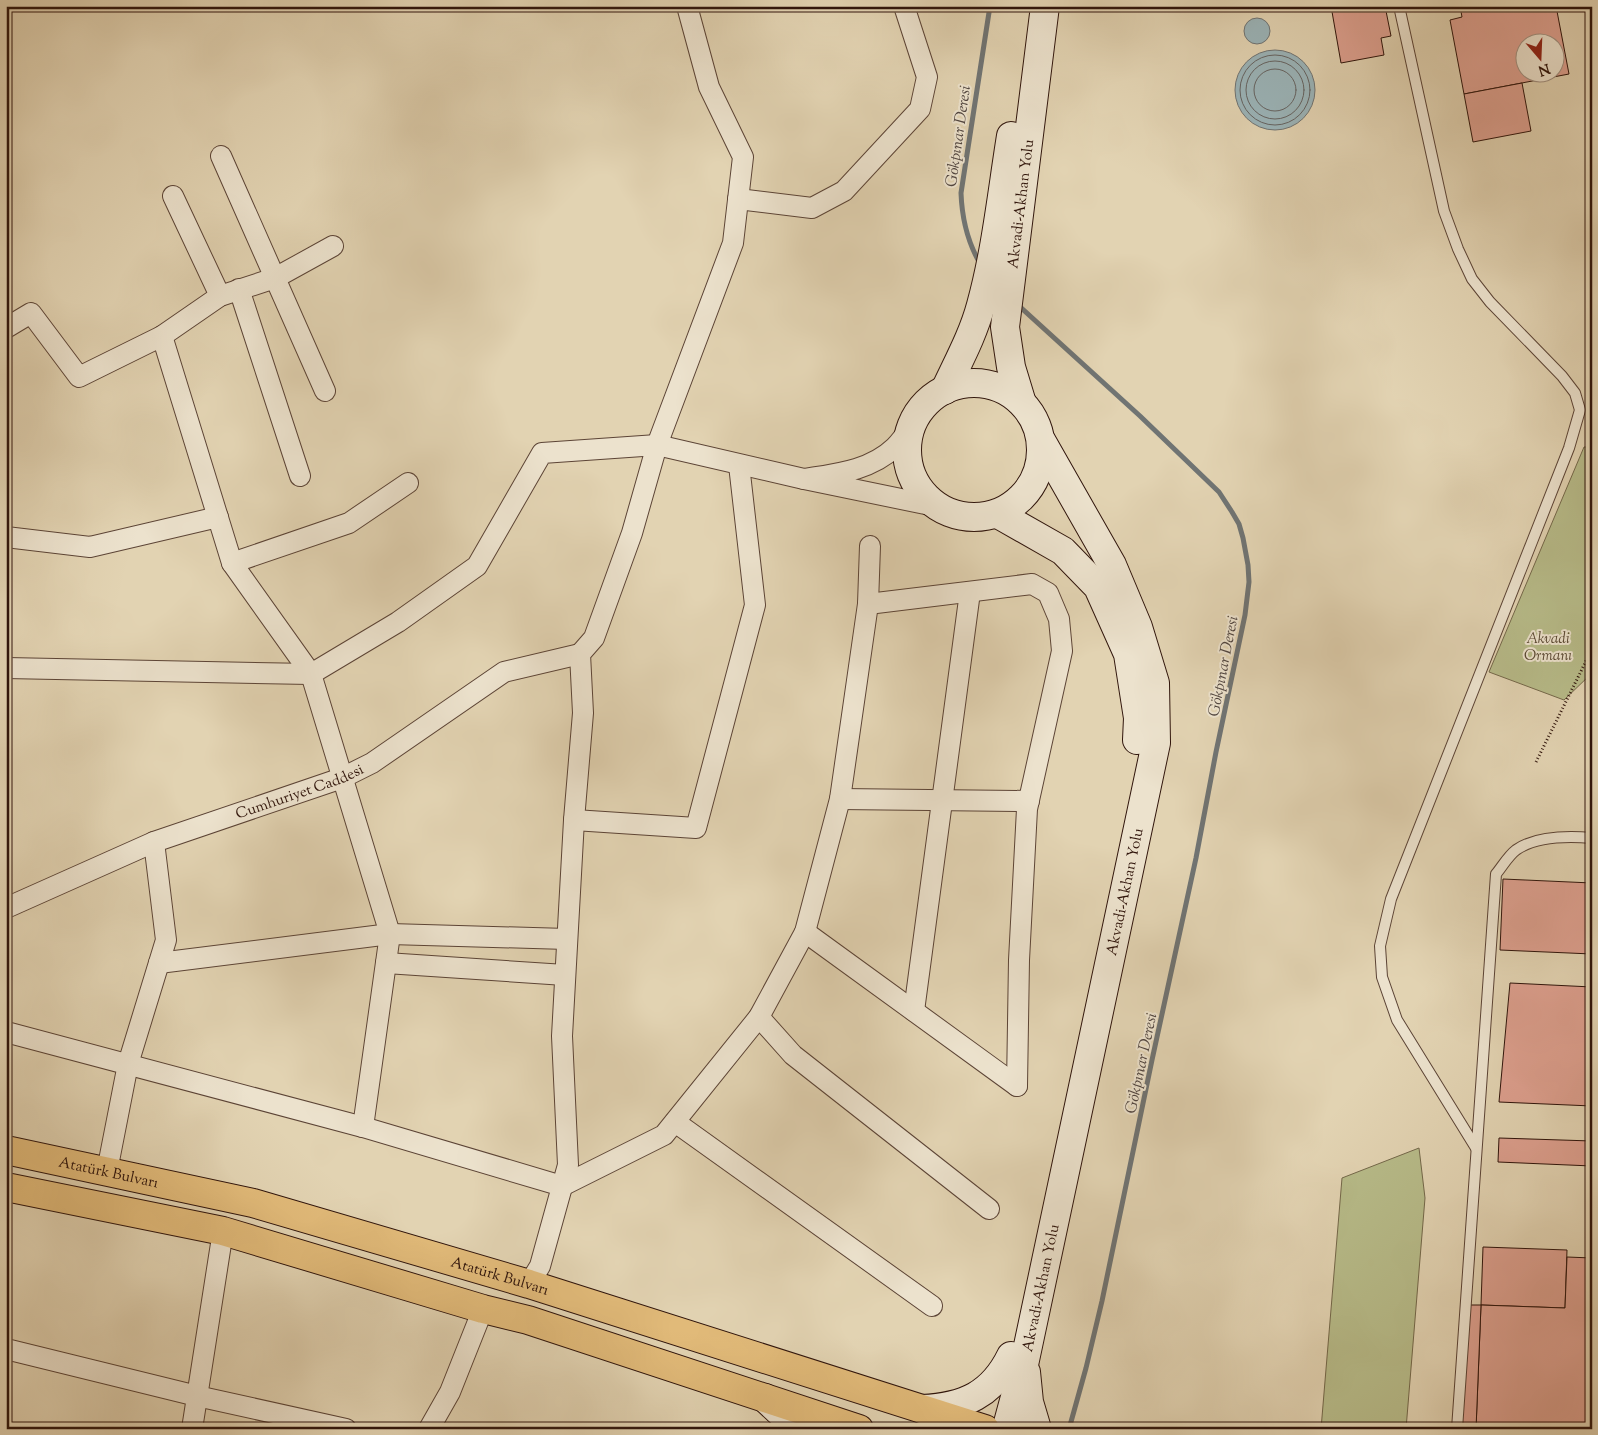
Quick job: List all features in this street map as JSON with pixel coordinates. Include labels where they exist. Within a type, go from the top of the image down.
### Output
[{"type":"main road","name":"Akvadi-Akhan Yolu","points":[[945,390],[968,342],[981,306],[994,238],[1030,6]]},
{"type":"main road","name":"Akvadi-Akhan Yolu","points":[[1021,400],[1011,367],[1005,327],[1045,6]]},
{"type":"main road","points":[[978,382],[1001,388],[1021,400],[1035,419],[1042,442],[1040,465],[1031,487],[1016,503],[998,514],[976,518],[955,515],[935,506],[920,491],[909,472],[906,450],[909,429],[919,410],[935,394],[955,385],[978,382]]},
{"type":"main road","name":"Akvadi-Akhan Yolu","points":[[1018,1358],[1156,743],[1155,683],[1138,627],[1112,565],[1042,442]]},
{"type":"main road","name":"Akvadi-Akhan Yolu","points":[[998,514],[1063,551],[1098,587],[1128,654],[1138,718],[1136,758],[1018,1358]]},
{"type":"main road","name":"Atatürk Bulvarı","points":[[6,1150],[253,1203],[529,1284],[922,1409],[995,1424]]},
{"type":"main road","points":[[6,1187],[223,1231],[483,1309],[528,1320],[859,1429]]},
{"type":"main road","points":[[922,1409],[943,1408],[962,1403],[978,1395],[1018,1358]]},
{"type":"main road","points":[[995,1424],[1018,1358]]},
{"type":"main road","points":[[1018,1358],[1037,1429]]},
{"type":"main road","points":[[765,1398],[798,1429]]},
{"type":"street","points":[[529,1284],[540,1266],[568,1165],[562,1036],[574,820],[583,713],[580,654],[594,638],[632,533],[657,445],[733,243],[743,157],[709,87],[687,6]]},
{"type":"street","points":[[738,199],[812,208],[844,191],[920,109],[927,77],[904,6]]},
{"type":"street","points":[[221,156],[325,391]]},
{"type":"street","points":[[173,196],[220,296]]},
{"type":"street","points":[[6,328],[30,313],[79,377],[162,336],[220,296],[275,278],[333,246]]},
{"type":"street","points":[[239,289],[300,476]]},
{"type":"street","points":[[162,336],[232,563],[311,674],[390,934],[364,1126]]},
{"type":"street","points":[[804,479],[847,473],[873,462],[894,448],[909,429]]},
{"type":"street","points":[[6,668],[311,674],[398,622],[477,566],[542,453],[657,445],[739,465],[935,506]]},
{"type":"street","points":[[574,820],[696,828],[755,605],[739,465]]},
{"type":"street","points":[[232,563],[349,523],[408,483]]},
{"type":"street","points":[[6,537],[90,547],[218,517]]},
{"type":"street","points":[[6,1032],[364,1126],[562,1186],[664,1135],[759,1016],[805,932],[840,799],[868,604],[870,546]]},
{"type":"street","points":[[805,932],[1017,1086],[1019,960],[1029,802],[1062,651],[1059,619],[1048,593],[1032,584],[868,604]]},
{"type":"street","points":[[914,1011],[970,592]]},
{"type":"street","name":"Cumhuriyet Caddesi","points":[[6,908],[154,842],[342,778],[372,763],[504,672],[580,654]]},
{"type":"street","points":[[840,799],[1029,802]]},
{"type":"street","points":[[107,1171],[128,1064],[166,940],[154,842]]},
{"type":"street","points":[[159,963],[390,934],[567,939]]},
{"type":"street","points":[[386,963],[566,975]]},
{"type":"street","points":[[759,1016],[793,1055],[989,1209]]},
{"type":"street","points":[[675,1122],[932,1306]]},
{"type":"street","points":[[192,1429],[223,1231]]},
{"type":"street","points":[[430,1429],[450,1392],[483,1309]]},
{"type":"street","points":[[6,1349],[197,1396],[346,1429]]},
{"type":"lane","points":[[1399,6],[1444,211],[1458,249],[1472,279],[1490,302],[1562,376],[1575,393],[1580,410],[1569,448],[1391,899],[1380,946],[1382,977],[1397,1020],[1476,1148]]},
{"type":"lane","points":[[1457,1429],[1496,874],[1514,851],[1533,842],[1576,837],[1592,838]]},
{"type":"path","points":[[1536,762],[1592,649]]},
{"type":"green space","name":"Akvadi Ormanı","points":[[1584,447],[1592,447],[1592,673],[1564,700],[1489,672]]},
{"type":"green space","points":[[1419,1148],[1425,1198],[1406,1429],[1321,1429],[1342,1178]]},
{"type":"water","points":[[1257,18],[1266,22],[1270,31],[1266,40],[1257,44],[1248,40],[1244,31],[1248,22]]},
{"type":"water","points":[[1275,50],[1290,53],[1303,62],[1312,75],[1315,90],[1312,105],[1303,118],[1290,127],[1275,130],[1260,127],[1247,118],[1238,105],[1235,90],[1238,75],[1247,62],[1260,53]]},
{"type":"building","points":[[1331,6],[1385,6],[1391,36],[1381,38],[1384,55],[1341,63]]},
{"type":"building","points":[[1460,6],[1556,6],[1561,32],[1516,32],[1516,82],[1527,82],[1464,94],[1450,20],[1462,17]]},
{"type":"building","points":[[1566,58],[1569,74],[1566,75]]},
{"type":"building","points":[[1522,83],[1531,131],[1473,142],[1464,94]]},
{"type":"building","points":[[1503,879],[1592,883],[1592,954],[1500,950]]},
{"type":"building","points":[[1510,983],[1592,987],[1592,1106],[1499,1102]]},
{"type":"building","points":[[1499,1138],[1592,1141],[1592,1166],[1498,1162]]},
{"type":"building","points":[[1483,1247],[1567,1250],[1565,1308],[1481,1305]]},
{"type":"building","points":[[1567,1257],[1592,1258],[1592,1429],[1476,1429],[1481,1305],[1565,1308]]},
{"type":"building","points":[[1467,1305],[1481,1305],[1476,1429],[1462,1429]]},
{"type":"waterway","name":"Gökpınar Deresi","points":[[981,265],[972,248],[966,230],[961,193],[990,6]]},
{"type":"waterway","name":"Gökpınar Deresi","points":[[1017,304],[1140,416],[1219,492],[1239,524],[1248,565],[1249,582],[1245,615],[1196,858],[1102,1301],[1069,1429]]}]
